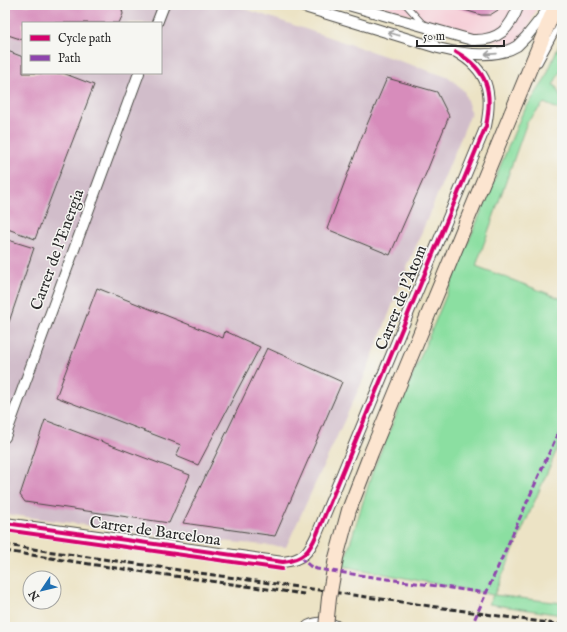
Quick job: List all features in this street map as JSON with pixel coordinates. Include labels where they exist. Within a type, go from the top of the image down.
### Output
[{"type":"main road","points":[[326,627],[336,558],[349,510],[371,453],[556,5]]},
{"type":"street","points":[[157,22],[164,5]]},
{"type":"street","points":[[298,5],[442,49],[456,52],[484,54],[502,53],[518,45],[538,23],[551,5]]},
{"type":"street","points":[[348,5],[472,40],[483,40],[500,33],[514,19],[519,5]]},
{"type":"street","name":"Carrer de l'Àtom","points":[[300,557],[312,546],[486,126],[489,114],[489,93],[484,79],[477,68],[467,58],[456,52]]},
{"type":"street","name":"Carrer de l'Energia","points":[[5,437],[139,74]]},
{"type":"street","name":"Carrer de Barcelona","points":[[5,523],[283,562],[293,561],[300,557]]},
{"type":"street","points":[[310,627],[320,623],[335,627]]},
{"type":"lane","points":[[406,5],[425,26],[442,49]]},
{"type":"lane","points":[[511,114],[562,20]]},
{"type":"shaded area","points":[[5,5],[234,5],[450,78],[464,91],[471,113],[409,263],[363,380],[286,547],[166,536],[5,514]]},
{"type":"shaded area","points":[[378,5],[538,5],[520,49]]},
{"type":"green space","points":[[562,38],[562,68],[553,85],[556,86],[562,101],[562,111],[544,103],[527,122],[476,266],[562,299],[562,438],[494,595],[562,603],[562,615],[489,604],[493,595],[343,566],[373,470],[522,114],[544,81]]},
{"type":"building","points":[[5,5],[121,5],[123,14],[119,22],[22,22],[22,40],[5,34]]},
{"type":"building","points":[[448,5],[500,5],[498,10],[490,15],[481,15]]},
{"type":"building","points":[[5,50],[22,57],[22,74],[66,74],[94,85],[35,239],[5,228]]},
{"type":"building","points":[[387,78],[437,92],[449,116],[427,171],[390,255],[327,229],[360,141]]},
{"type":"building","points":[[5,239],[34,248],[9,322],[5,321]]},
{"type":"building","points":[[97,288],[223,338],[225,331],[260,347],[198,465],[176,456],[181,445],[56,397]]},
{"type":"building","points":[[267,348],[342,382],[275,536],[183,523]]},
{"type":"building","points":[[45,420],[190,475],[169,523],[25,502],[20,495]]},
{"type":"railway","points":[[5,545],[562,625]]},
{"type":"railway","points":[[5,551],[304,594]]},
{"type":"marked path","points":[[471,627],[562,424]]},
{"type":"marked path","points":[[300,557],[310,566],[317,569],[486,593]]},
{"type":"cycle path","points":[[5,523],[283,562],[296,559],[308,550],[317,534],[486,126],[489,103],[486,83],[475,66],[456,52]]},
{"type":"cycle path","points":[[5,530],[282,569]]}]
